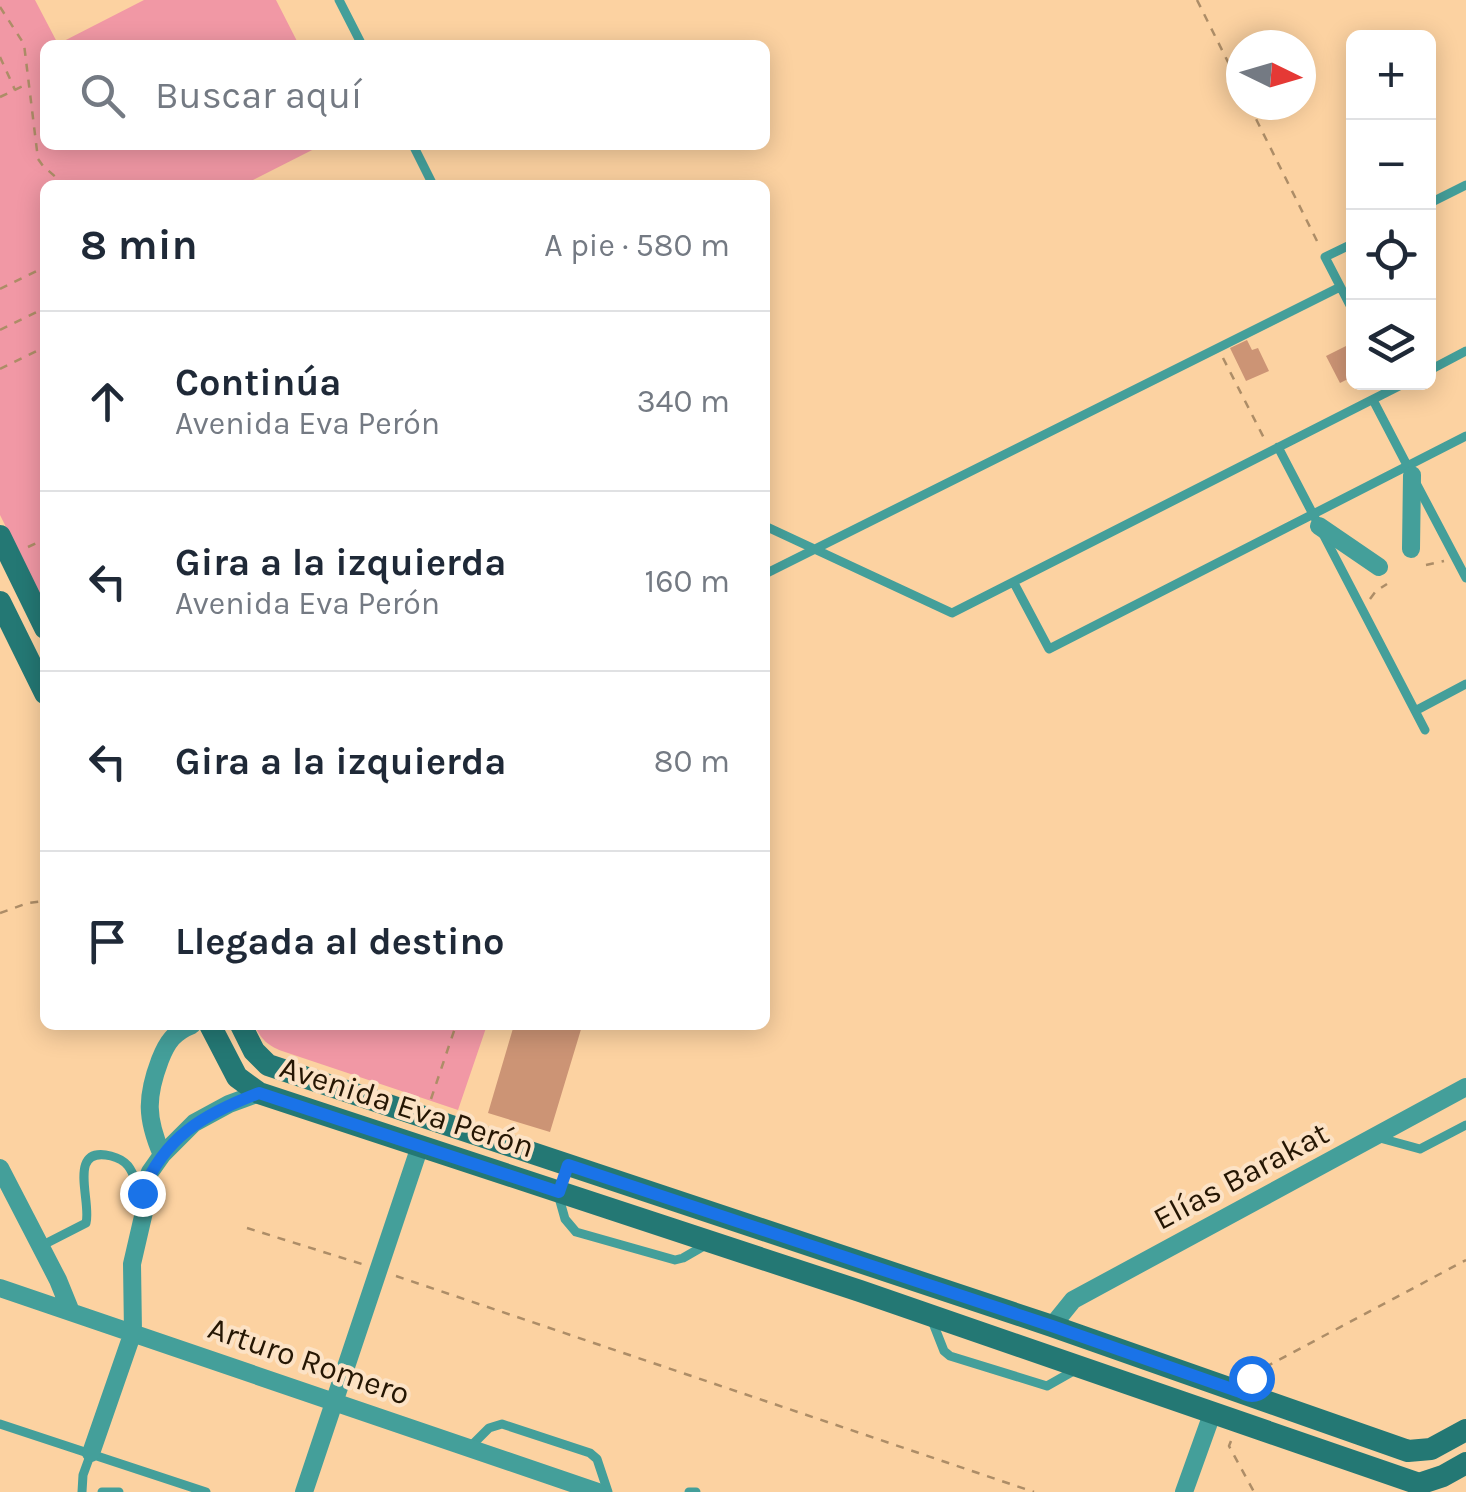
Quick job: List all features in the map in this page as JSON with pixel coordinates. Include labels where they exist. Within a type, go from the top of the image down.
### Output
[{"type":"main road","points":[[0,536],[40,618]]},
{"type":"main road","points":[[0,602],[40,683]]},
{"type":"main road","name":"Avenida Eva Perón","points":[[213,1030],[238,1077],[259,1093],[860,1292],[1430,1488],[1466,1463]]},
{"type":"main road","name":"Avenida Eva Perón","points":[[244,1030],[260,1060],[268,1065],[1052,1326],[1408,1451],[1431,1450],[1466,1430]]},
{"type":"main road","points":[[319,1112],[327,1085]]},
{"type":"main road","points":[[558,1192],[568,1165]]},
{"type":"main road","points":[[860,1292],[867,1265]]},
{"type":"main road","points":[[1124,1383],[1130,1355]]},
{"type":"main road","points":[[1304,1446],[1317,1418]]},
{"type":"street","points":[[1410,470],[1411,550]]},
{"type":"street","points":[[1316,520],[1379,567]]},
{"type":"street","points":[[162,1155],[152,1132],[149,1093],[168,1042],[183,1030]]},
{"type":"street","name":"Elías Barakat","points":[[1052,1326],[1074,1300],[1466,1087]]},
{"type":"street","points":[[91,1453],[132,1332],[132,1264],[144,1212],[142,1193],[150,1172],[194,1123],[259,1093]]},
{"type":"street","points":[[304,1492],[420,1146]]},
{"type":"street","points":[[0,1168],[71,1312]]},
{"type":"street","name":"Arturo Romero","points":[[0,1288],[598,1492]]},
{"type":"street","points":[[1184,1492],[1212,1414]]},
{"type":"lane","points":[[339,0],[359,40]]},
{"type":"lane","points":[[416,150],[430,180]]},
{"type":"lane","points":[[1436,200],[1466,185]]},
{"type":"lane","points":[[1346,247],[1325,257],[1347,300]]},
{"type":"lane","points":[[770,571],[1340,287]]},
{"type":"lane","points":[[1436,367],[1466,351]]},
{"type":"lane","points":[[770,528],[952,613],[1373,400],[1386,390]]},
{"type":"lane","points":[[1373,400],[1462,560],[1466,578]]},
{"type":"lane","points":[[1014,583],[1049,649],[1316,520],[1466,436]]},
{"type":"lane","points":[[1274,449],[1316,520],[1425,730]]},
{"type":"lane","points":[[1415,711],[1466,684]]},
{"type":"lane","points":[[1377,1137],[1420,1149],[1466,1125]]},
{"type":"lane","points":[[40,1246],[86,1222],[88,1210],[82,1177],[92,1156],[102,1154],[128,1163],[142,1193]]},
{"type":"lane","points":[[558,1192],[565,1219],[576,1232],[675,1260],[710,1242]]},
{"type":"lane","points":[[0,1424],[206,1492]]},
{"type":"lane","points":[[469,1448],[490,1428],[502,1424],[590,1453],[597,1460],[608,1492]]},
{"type":"lane","points":[[82,1492],[91,1453]]},
{"type":"lane","points":[[102,1492],[119,1492]]},
{"type":"path","points":[[1197,0],[1226,58]]},
{"type":"path","points":[[0,8],[24,44],[38,159],[60,180]]},
{"type":"path","points":[[0,18],[6,16]]},
{"type":"path","points":[[0,57],[15,90]]},
{"type":"path","points":[[0,97],[28,84]]},
{"type":"path","points":[[1257,120],[1325,257]]},
{"type":"path","points":[[0,290],[40,269]]},
{"type":"path","points":[[0,330],[40,310]]},
{"type":"path","points":[[1218,347],[1274,449]]},
{"type":"path","points":[[0,369],[40,349]]},
{"type":"path","points":[[1426,565],[1462,560]]},
{"type":"path","points":[[1362,610],[1376,590],[1387,584]]},
{"type":"path","points":[[0,913],[40,902]]},
{"type":"path","points":[[425,1118],[454,1030]]},
{"type":"path","points":[[247,1228],[1034,1492]]},
{"type":"path","points":[[1246,1394],[1258,1371],[1466,1260]]},
{"type":"path","points":[[1237,1423],[1229,1446],[1254,1492]]},
{"type":"shaded area","points":[[0,0],[35,0],[56,40],[40,40],[40,150],[312,150],[253,180],[40,180],[40,595],[0,515]]},
{"type":"shaded area","points":[[144,0],[276,0],[296,40],[66,40]]},
{"type":"shaded area","points":[[257,1030],[485,1030],[458,1110],[282,1051]]},
{"type":"building","points":[[1247,340],[1252,350],[1258,348],[1269,371],[1246,381],[1230,348]]},
{"type":"building","points":[[1346,346],[1346,380],[1340,383],[1326,356]]},
{"type":"building","points":[[513,1030],[581,1030],[550,1132],[488,1113]]},
{"type":"route","points":[[142,1193],[162,1155],[194,1123],[259,1093],[559,1192],[568,1165],[1246,1394],[1251,1378]]}]
